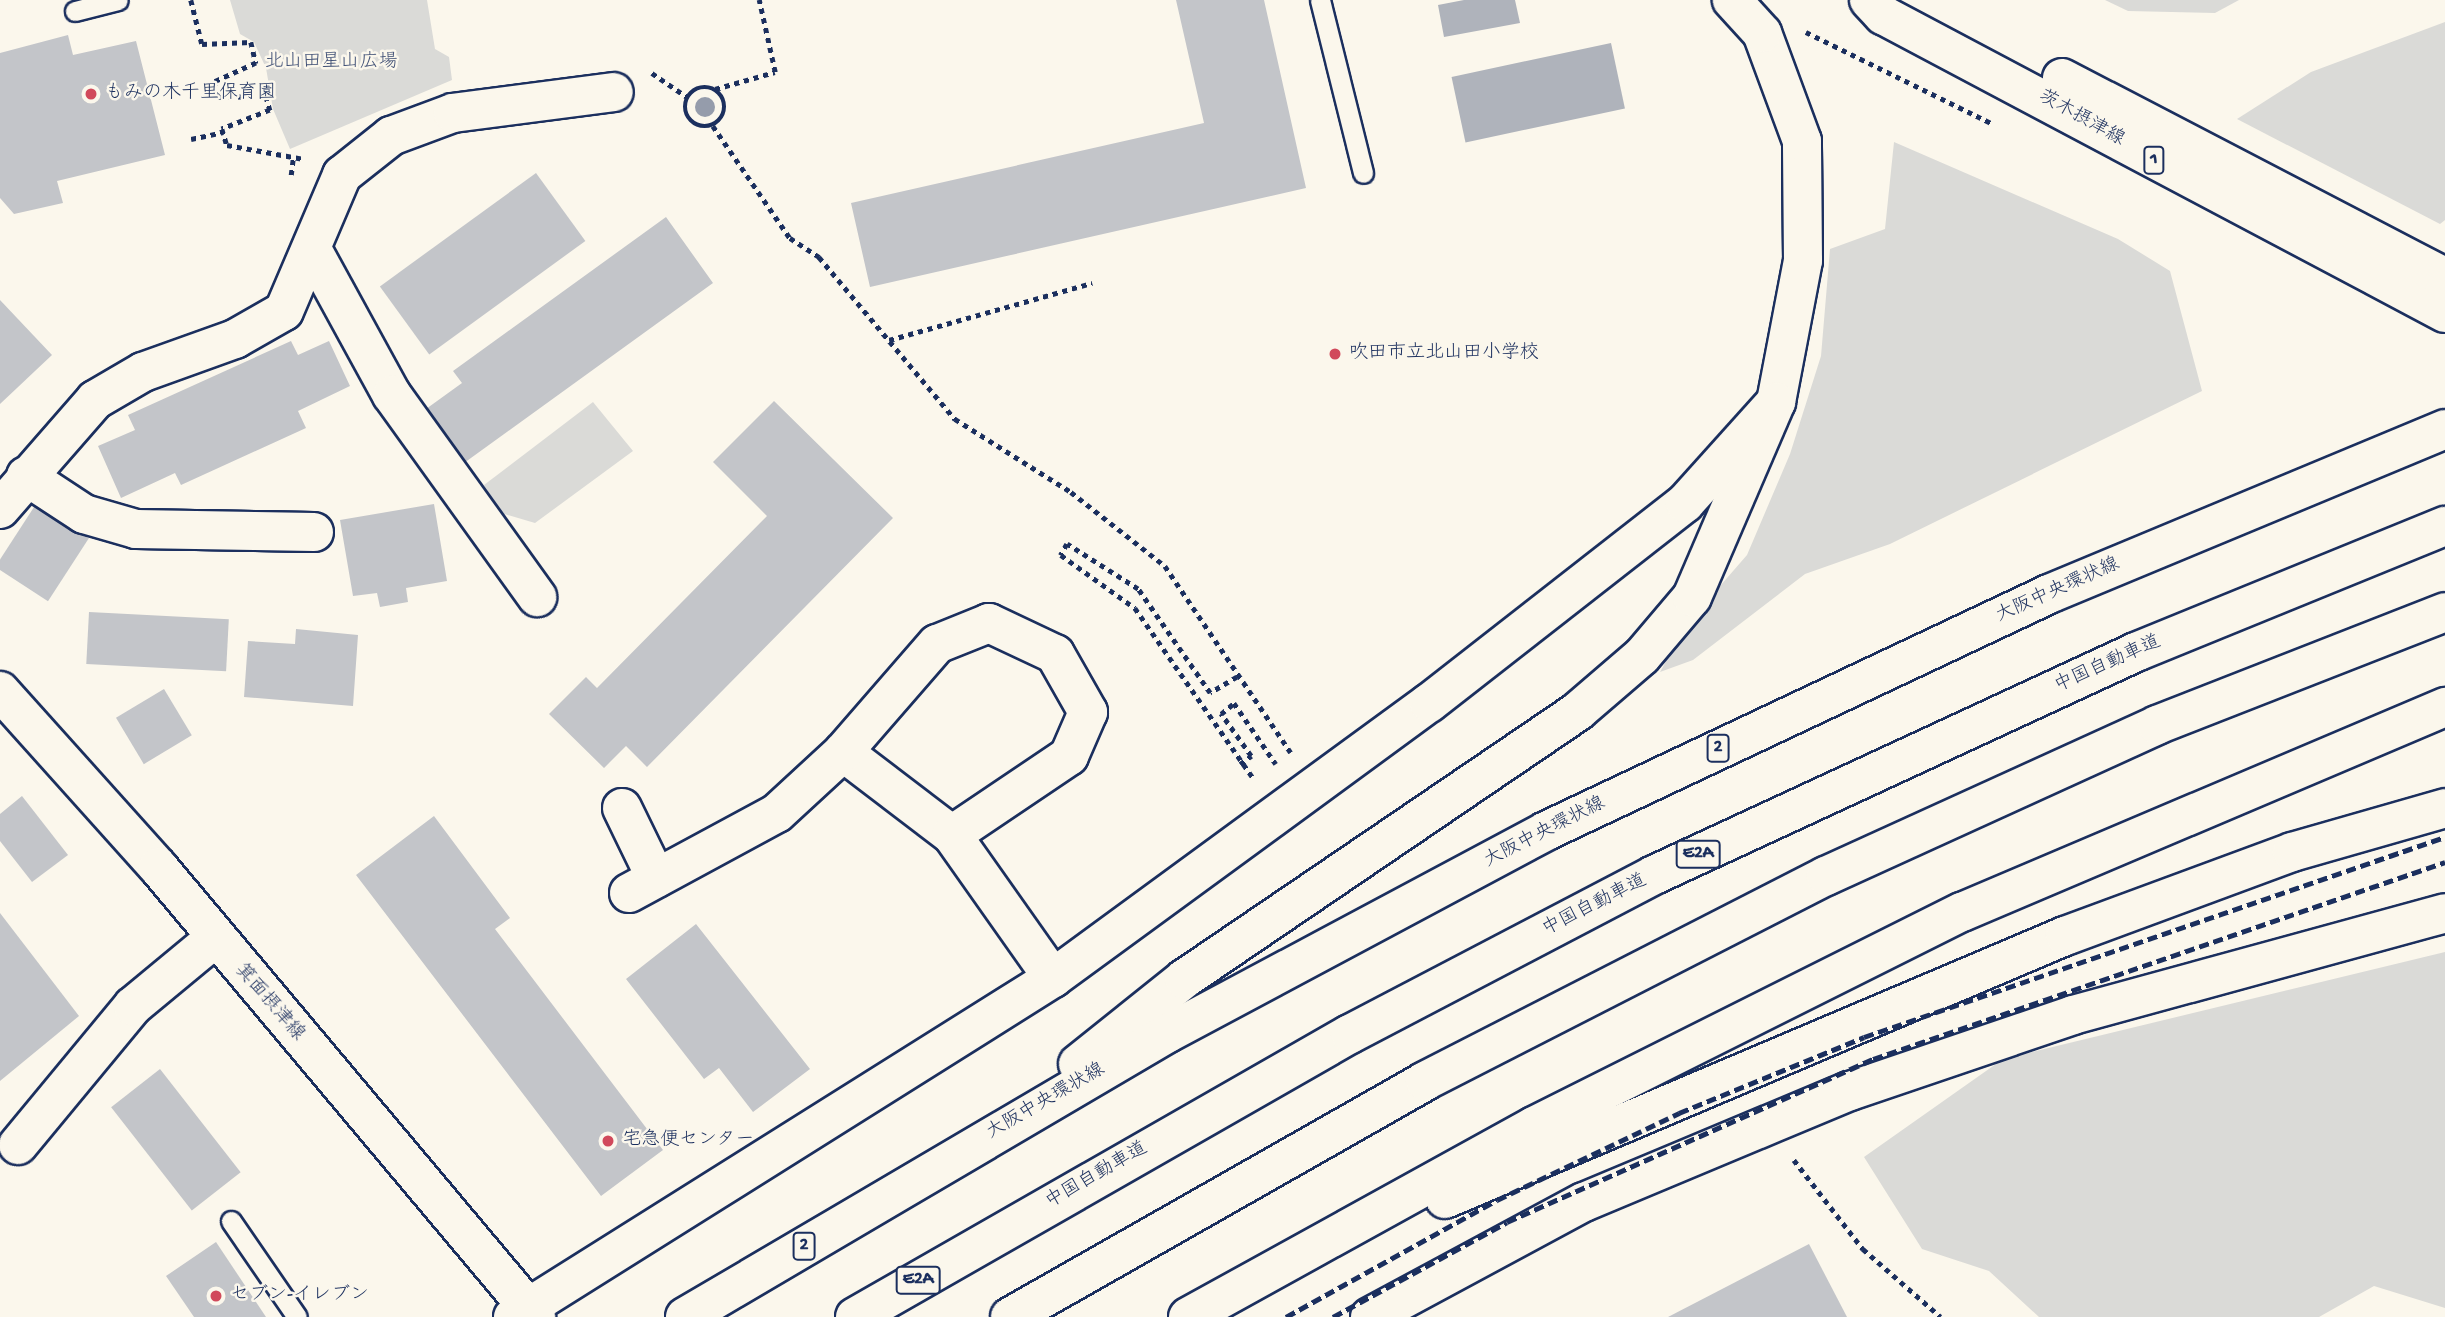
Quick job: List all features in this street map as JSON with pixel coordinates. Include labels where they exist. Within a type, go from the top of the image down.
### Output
[{"type":"main road","points":[[1016,1118],[1137,1013],[1613,683],[1673,620],[1708,570],[1776,402],[1803,261],[1802,141],[1762,33],[1732,0]]},
{"type":"main road","name":"茨木摂津線","points":[[1869,0],[1883,15],[2445,313]]},
{"type":"main road","name":"茨木摂津線","points":[[1902,0],[1967,27],[2445,277]]},
{"type":"main road","points":[[0,509],[95,400],[143,372],[235,339],[284,311],[313,251],[342,175],[391,136],[453,113],[614,93]]},
{"type":"main road","points":[[313,251],[392,395],[537,597]]},
{"type":"main road","points":[[526,1314],[1053,978],[1256,829],[1685,503],[1776,402]]},
{"type":"main road","name":"大阪中央環状線","points":[[685,1317],[1016,1118],[1431,891],[1812,702],[2049,594],[2445,429]]},
{"type":"main road","points":[[26,476],[84,514],[136,529],[314,532]]},
{"type":"main road","name":"中国自動車道","points":[[855,1317],[1350,1034],[1654,876],[2123,658],[2445,526]]},
{"type":"main road","points":[[1025,1308],[1425,1081],[1826,876],[2157,725],[2445,612]]},
{"type":"main road","points":[[622,808],[642,886],[777,813],[843,752],[937,644],[989,623],[1055,654],[1088,712],[1069,756],[952,835]]},
{"type":"main road","name":"箕面摂津線","points":[[0,691],[214,939],[526,1314]]},
{"type":"main road","points":[[1188,1317],[1534,1126],[1962,912],[2445,707]]},
{"type":"main road","points":[[843,752],[952,835],[1053,978]]},
{"type":"main road","points":[[1250,1281],[2065,936],[2292,852],[2445,808]]},
{"type":"main road","points":[[1370,1317],[1584,1202],[1863,1086],[2087,1012],[2445,913]]},
{"type":"main road","points":[[18,1145],[133,1006],[214,939]]},
{"type":"lane","points":[[75,11],[118,0]]},
{"type":"lane","points":[[1321,0],[1363,173]]},
{"type":"lane","points":[[231,1221],[297,1317]]},
{"type":"path","points":[[191,0],[202,44],[251,42],[257,63],[214,82],[218,97],[266,96],[270,110],[223,132],[191,139]]},
{"type":"path","points":[[713,126],[695,125],[685,113],[687,97],[699,87],[715,89],[775,72],[759,0]]},
{"type":"path","points":[[713,126],[726,101],[715,89]]},
{"type":"path","points":[[713,126],[790,238],[819,257],[955,419],[1071,492],[1165,566],[1293,757]]},
{"type":"path","points":[[223,132],[227,145],[282,158]]},
{"type":"path","points":[[291,175],[293,159]]},
{"type":"path","points":[[889,340],[1092,283]]},
{"type":"path","points":[[1237,677],[1210,693],[1138,589],[1067,544],[1061,555],[1130,602],[1240,764],[1258,784]]},
{"type":"path","points":[[1240,764],[1251,756],[1221,714],[1234,703],[1267,752]]},
{"type":"path","points":[[1791,1156],[1863,1249],[1941,1317]]},
{"type":"green space","name":"北山田星山広場","points":[[230,0],[427,0],[435,49],[449,57],[452,80],[290,149],[273,109],[266,68],[254,42],[240,34]]},
{"type":"green space","points":[[2105,0],[2239,0],[2215,13],[2128,11]]},
{"type":"green space","points":[[2445,22],[2445,220],[2440,224],[2237,119],[2311,72]]},
{"type":"green space","points":[[1894,142],[2118,239],[2170,271],[2202,391],[1890,544],[1805,574],[1693,660],[1660,672],[1687,624],[1747,555],[1790,454],[1821,356],[1830,249],[1885,229]]},
{"type":"green space","points":[[593,402],[633,451],[535,523],[501,513],[484,485]]},
{"type":"green space","points":[[2445,952],[2445,1308],[2374,1286],[2319,1317],[2039,1317],[1989,1271],[1922,1249],[1864,1157],[2003,1059]]},
{"type":"shaded area","points":[[1464,0],[1515,0],[1520,23],[1444,37],[1438,5]]},
{"type":"shaded area","points":[[1611,43],[1625,109],[1465,142],[1452,77]]},
{"type":"building","points":[[1176,0],[1264,0],[1306,188],[870,287],[851,203],[1204,123]]},
{"type":"building","points":[[68,35],[73,55],[136,41],[165,155],[57,181],[63,203],[14,214],[0,198],[0,53]]},
{"type":"building","points":[[536,173],[585,241],[429,354],[380,286]]},
{"type":"building","points":[[666,217],[713,283],[464,463],[426,409],[462,383],[453,371]]},
{"type":"building","points":[[0,300],[52,355],[0,404]]},
{"type":"building","points":[[291,341],[298,355],[329,341],[350,386],[298,411],[306,428],[181,485],[175,473],[121,498],[98,446],[135,430],[128,415]]},
{"type":"building","points":[[774,401],[893,518],[647,767],[626,746],[604,768],[549,714],[586,677],[597,688],[767,516],[713,462]]},
{"type":"building","points":[[36,504],[89,538],[48,601],[0,570],[0,559]]},
{"type":"building","points":[[434,504],[447,581],[406,588],[408,602],[380,607],[377,593],[353,596],[340,520]]},
{"type":"building","points":[[89,612],[229,619],[226,671],[86,664]]},
{"type":"building","points":[[296,629],[358,635],[353,706],[244,697],[248,641],[295,644]]},
{"type":"building","points":[[164,689],[192,735],[144,764],[116,718]]},
{"type":"building","points":[[22,796],[68,855],[32,882],[0,841],[0,814]]},
{"type":"building","points":[[434,816],[510,918],[495,929],[663,1150],[601,1196],[356,875]]},
{"type":"building","points":[[0,913],[79,1016],[0,1081]]},
{"type":"building","points":[[696,924],[810,1069],[753,1112],[719,1068],[704,1079],[626,979]]},
{"type":"building","points":[[160,1069],[241,1172],[192,1210],[111,1107]]},
{"type":"building","name":"セブン-イレブン","points":[[216,1242],[266,1317],[194,1317],[166,1276]]},
{"type":"building","points":[[1809,1244],[1847,1317],[1668,1317]]},
{"type":"railway","points":[[1286,1317],[1497,1200],[1679,1113],[1864,1037],[2445,837]]},
{"type":"railway","points":[[1333,1317],[1507,1222],[1873,1059],[2445,862]]},
{"type":"place","name":"もみの木千里保育園","points":[[91,94]]},
{"type":"place","name":"吹田市立北山田小学校","points":[[1335,354]]},
{"type":"place","name":"宅急便センター","points":[[608,1141]]},
{"type":"place","name":"セブン-イレブン","points":[[216,1296]]}]
